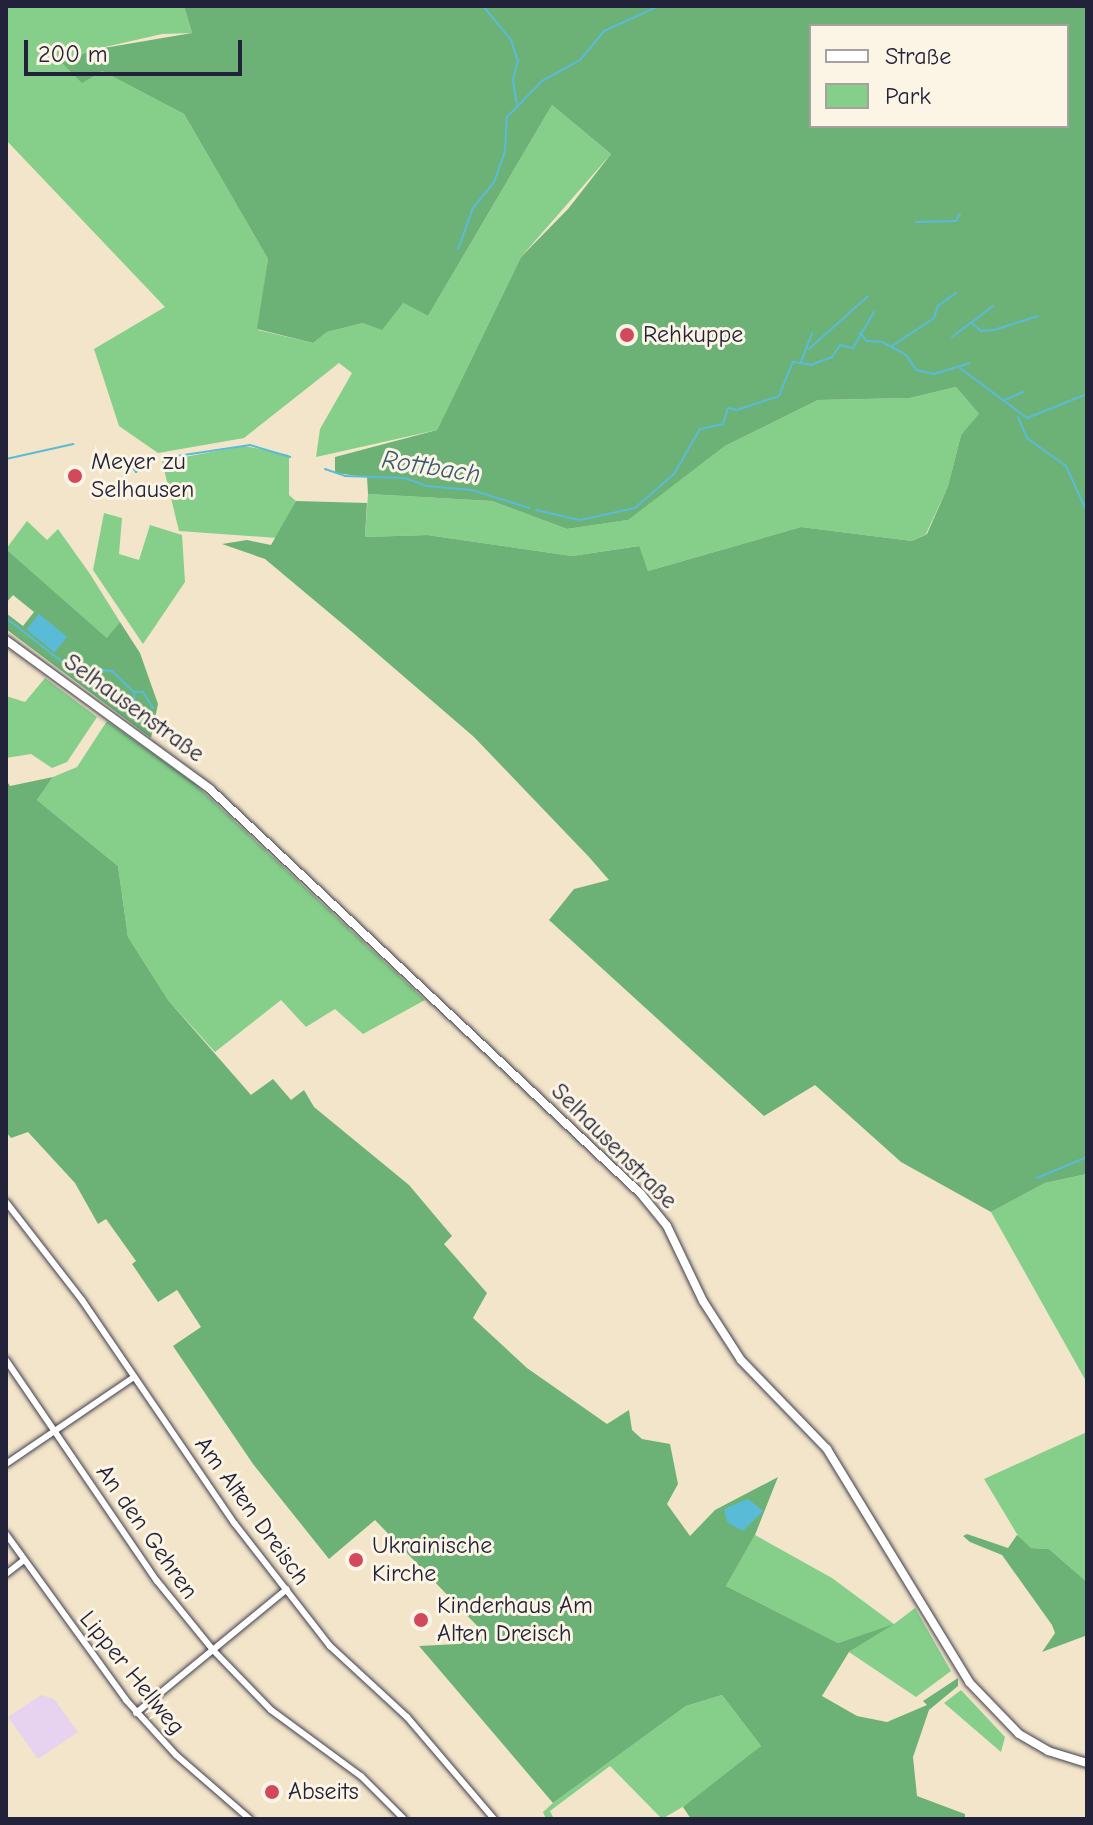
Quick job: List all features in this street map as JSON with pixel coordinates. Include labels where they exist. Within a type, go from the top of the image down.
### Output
[{"type":"street","name":"Selhausenstraße","points":[[6,640],[210,789],[641,1194],[667,1226],[703,1301],[741,1360],[827,1449],[969,1682],[1019,1734],[1048,1751],[1087,1763]]},
{"type":"street","name":"Am Alten Dreisch","points":[[6,1202],[287,1589],[344,1661],[407,1717],[494,1819]]},
{"type":"street","name":"An den Gehren","points":[[6,1360],[157,1581],[213,1650],[271,1710],[361,1776],[404,1819]]},
{"type":"street","points":[[6,1464],[134,1377]]},
{"type":"street","name":"Lipper Hellweg","points":[[6,1534],[136,1713],[250,1819]]},
{"type":"street","points":[[6,1574],[24,1560]]},
{"type":"street","points":[[136,1713],[287,1589]]},
{"type":"shaded area","points":[[41,1695],[54,1699],[78,1732],[38,1759],[8,1717]]},
{"type":"green space","points":[[6,6],[184,6],[192,33],[162,34],[92,50],[62,64],[102,71],[184,114],[268,259],[258,330],[313,343],[327,332],[363,323],[403,303],[428,316],[552,105],[611,154],[521,257],[437,430],[316,457],[320,429],[352,373],[339,363],[244,438],[158,453],[119,426],[94,349],[165,307],[6,140]]},
{"type":"green space","points":[[184,6],[1087,6],[1087,1174],[1045,1183],[991,1212],[901,1162],[815,1085],[764,1116],[549,920],[574,889],[609,880],[589,857],[474,737],[351,631],[265,559],[222,544],[247,540],[271,545],[296,501],[367,503],[365,537],[427,535],[572,556],[639,546],[648,571],[801,527],[912,541],[927,534],[948,486],[961,435],[979,414],[956,387],[910,398],[818,400],[725,446],[628,520],[567,529],[492,501],[368,494],[367,477],[335,473],[335,457],[437,430],[521,257],[568,209],[611,154],[552,105],[428,316],[403,303],[382,330],[363,323],[327,332],[313,343],[257,329],[268,259],[184,114],[102,71],[82,83],[62,63],[92,50],[192,33]]},
{"type":"green space","points":[[956,387],[980,415],[961,435],[948,486],[926,534],[912,541],[801,527],[648,571],[638,546],[572,556],[427,535],[365,537],[368,494],[492,501],[567,529],[627,520],[725,446],[818,400],[910,398]]},
{"type":"green space","points":[[245,446],[289,455],[289,495],[296,501],[277,538],[179,531],[162,461]]},
{"type":"green space","points":[[104,513],[122,518],[119,554],[139,560],[150,525],[182,535],[185,582],[143,644],[93,570]]},
{"type":"green space","points":[[27,521],[47,540],[58,529],[90,574],[120,622],[108,639],[6,549]]},
{"type":"green space","points":[[6,549],[107,638],[120,622],[140,653],[158,704],[151,738],[6,629],[6,613],[23,626],[34,612],[13,595],[6,603]]},
{"type":"green space","points":[[45,678],[97,717],[67,762],[52,768],[31,754],[6,758],[6,696],[25,702]]},
{"type":"green space","points":[[107,721],[195,784],[425,1000],[363,1034],[335,1009],[306,1027],[281,1000],[215,1052],[168,1000],[128,937],[118,866],[37,800],[53,777],[77,767]]},
{"type":"green space","points":[[53,777],[37,800],[118,866],[128,937],[168,1000],[251,1095],[273,1079],[291,1100],[304,1090],[314,1107],[409,1185],[452,1236],[444,1244],[487,1293],[473,1318],[527,1368],[607,1424],[629,1410],[632,1430],[642,1439],[670,1444],[678,1484],[667,1504],[690,1536],[715,1510],[778,1477],[755,1535],[726,1586],[838,1643],[894,1624],[849,1652],[822,1696],[857,1716],[887,1722],[927,1705],[923,1701],[958,1678],[958,1686],[929,1710],[913,1757],[917,1796],[965,1814],[965,1819],[691,1819],[683,1807],[761,1746],[722,1695],[686,1706],[553,1803],[419,1646],[458,1644],[484,1633],[375,1520],[329,1559],[253,1464],[173,1346],[201,1327],[177,1290],[158,1302],[132,1264],[136,1261],[106,1219],[98,1224],[75,1183],[28,1132],[11,1138],[6,1132],[6,780],[10,786]]},
{"type":"green space","points":[[1087,1174],[1087,1383],[991,1212],[1045,1183]]},
{"type":"green space","points":[[1087,1432],[1087,1582],[1049,1549],[1031,1548],[1020,1539],[984,1479]]},
{"type":"green space","points":[[967,1534],[1008,1548],[1017,1535],[1031,1548],[1049,1549],[1087,1582],[1087,1640],[1085,1636],[1042,1652],[1055,1633],[1052,1625],[1002,1555],[970,1542],[963,1536]]},
{"type":"green space","points":[[755,1535],[832,1578],[894,1624],[915,1608],[951,1671],[916,1697],[849,1652],[890,1626],[838,1643],[726,1586]]},
{"type":"green space","points":[[961,1690],[1005,1737],[1001,1752],[944,1703]]},
{"type":"green space","points":[[722,1695],[761,1746],[703,1795],[662,1819],[610,1766],[550,1811],[554,1819],[546,1819],[543,1812],[553,1803],[686,1706]]},
{"type":"water","points":[[39,614],[67,637],[54,652],[26,630]]},
{"type":"water","points":[[748,1499],[763,1511],[743,1531],[727,1522],[724,1509]]},
{"type":"waterway","points":[[483,6],[511,40],[518,61],[513,80],[517,104]]},
{"type":"waterway","points":[[458,249],[473,208],[494,182],[505,152],[507,117],[542,81],[580,60],[604,31],[659,6]]},
{"type":"waterway","name":"Rottbach","points":[[916,222],[956,221],[960,214]]},
{"type":"waterway","name":"Rottbach","points":[[892,346],[934,318],[938,306],[956,293]]},
{"type":"waterway","name":"Rottbach","points":[[809,349],[868,296]]},
{"type":"waterway","name":"Rottbach","points":[[952,337],[993,306]]},
{"type":"waterway","name":"Rottbach","points":[[536,510],[580,520],[635,508],[674,474],[700,429],[723,424],[728,408],[737,410],[779,396],[793,362],[811,365],[832,357],[840,345],[853,348],[874,312]]},
{"type":"waterway","name":"Rottbach","points":[[972,323],[981,331],[994,330],[1038,316]]},
{"type":"waterway","name":"Rottbach","points":[[801,362],[812,333]]},
{"type":"waterway","name":"Rottbach","points":[[860,333],[867,341],[882,342],[906,355],[916,370],[934,374],[969,363]]},
{"type":"waterway","name":"Rottbach","points":[[960,368],[1027,418],[1087,394]]},
{"type":"waterway","name":"Rottbach","points":[[1005,400],[1023,392]]},
{"type":"waterway","name":"Rottbach","points":[[1018,417],[1027,438],[1066,466],[1087,512]]},
{"type":"waterway","name":"Rottbach","points":[[6,459],[73,444]]},
{"type":"waterway","name":"Rottbach","points":[[164,458],[250,445],[290,457]]},
{"type":"waterway","name":"Rottbach","points":[[133,468],[136,472],[155,456]]},
{"type":"waterway","name":"Rottbach","points":[[325,469],[345,476],[405,478],[427,486],[472,490],[529,508]]},
{"type":"waterway","points":[[6,618],[83,678],[95,670],[112,671],[134,692],[143,692],[153,708]]},
{"type":"waterway","points":[[134,693],[135,708]]},
{"type":"waterway","points":[[1037,1178],[1087,1157]]},
{"type":"place","name":"Rehkuppe","points":[[627,335]]},
{"type":"place","name":"Meyer zu Selhausen","points":[[75,476]]},
{"type":"place","name":"Ukrainische Kirche","points":[[356,1560]]},
{"type":"place","name":"Kinderhaus Am Alten Dreisch","points":[[421,1620]]},
{"type":"place","name":"Abseits","points":[[272,1792]]}]
